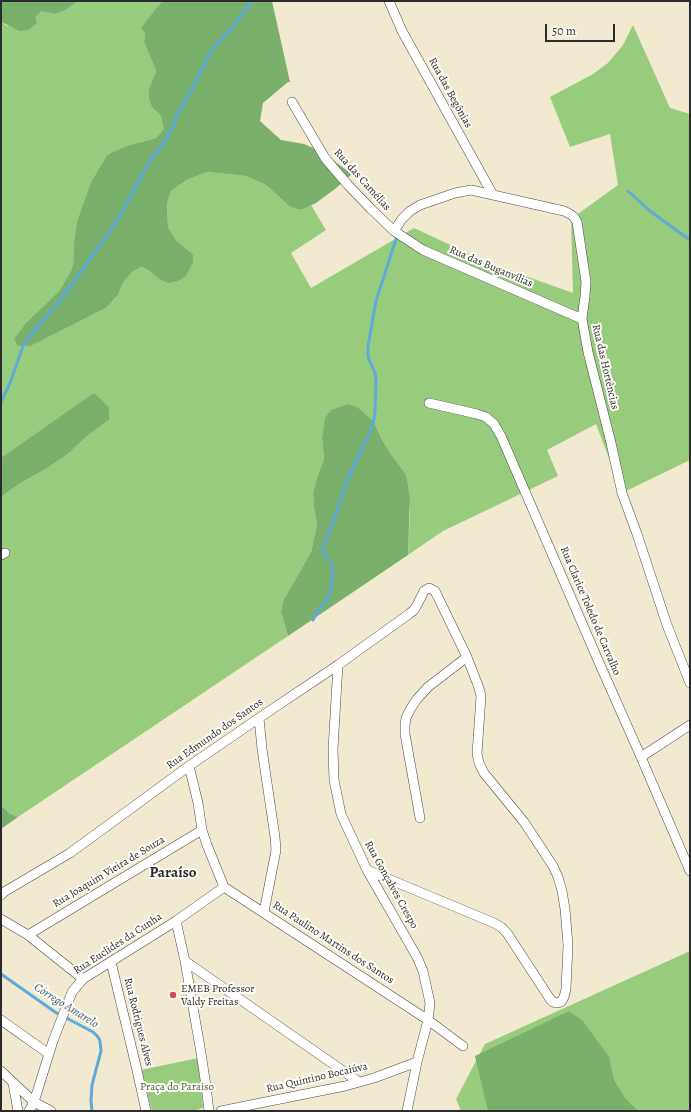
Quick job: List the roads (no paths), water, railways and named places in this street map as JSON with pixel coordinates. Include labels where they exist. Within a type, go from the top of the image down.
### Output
[{"type":"street","name":"Rua das Begônias","points":[[389,1],[402,30],[493,194]]},
{"type":"street","name":"Rua das Camélias","points":[[292,102],[325,158],[348,185],[394,231]]},
{"type":"street","name":"Rua das Hortências","points":[[394,231],[402,219],[420,205],[455,193],[470,190],[564,211],[570,214],[577,222],[586,282],[586,296],[582,319],[588,352],[622,493],[667,625],[690,683]]},
{"type":"street","name":"Rua das Buganvílias","points":[[394,231],[423,250],[582,319]]},
{"type":"street","name":"Rua Clarice Toledo de Carvalho","points":[[430,403],[486,417],[494,424],[501,436],[690,871]]},
{"type":"street","name":"Rua Edmundo dos Santos","points":[[1,895],[70,853],[189,766],[338,665],[414,610],[426,589],[429,588],[435,592],[467,657]]},
{"type":"street","points":[[367,870],[494,922],[507,933],[550,999],[556,1003],[561,1002],[566,989],[568,945],[562,891],[553,866],[524,822],[484,773],[479,763],[477,754],[481,696],[467,657],[428,687],[417,699],[406,718],[405,734],[420,818]]},
{"type":"street","name":"Rua Gonçalves Crespo","points":[[338,665],[333,749],[334,780],[342,814],[367,870],[418,957],[428,988],[430,1003],[428,1020],[417,1062],[408,1111]]},
{"type":"street","points":[[259,718],[276,850],[264,912]]},
{"type":"street","points":[[641,756],[690,725]]},
{"type":"street","points":[[189,766],[206,845],[224,887]]},
{"type":"street","name":"Rua Joaquim Vieira de Souza","points":[[28,934],[202,830]]},
{"type":"street","name":"Rua Paulino Martins dos Santos","points":[[224,887],[428,1020],[463,1046]]},
{"type":"street","name":"Rua Euclides da Cunha","points":[[29,1111],[34,1102],[60,1020],[72,992],[83,979],[176,921],[224,887]]},
{"type":"street","points":[[1,919],[28,934],[83,979]]},
{"type":"street","points":[[176,921],[185,961],[201,1053],[209,1111]]},
{"type":"street","points":[[185,961],[359,1082]]},
{"type":"street","name":"Rua Rodrigues Alves","points":[[111,962],[146,1111]]},
{"type":"street","points":[[1,1020],[49,1054]]},
{"type":"street","name":"Rua Quintino Bocaiúva","points":[[221,1111],[345,1086],[417,1062]]},
{"type":"street","points":[[1,1072],[34,1102],[51,1111]]},
{"type":"street","points":[[13,1083],[18,1111]]},
{"type":"waterway","points":[[1,402],[10,383],[23,346],[58,303],[106,237],[122,212],[150,161],[165,141],[175,122],[176,116],[213,48],[235,24],[252,1]]},
{"type":"waterway","points":[[628,191],[650,211],[690,240]]},
{"type":"waterway","points":[[313,620],[318,610],[327,600],[331,587],[333,570],[332,565],[323,551],[323,547],[348,478],[373,424],[376,379],[368,357],[368,346],[376,301],[396,239]]},
{"type":"waterway","name":"Córrego Amarelo","points":[[1,974],[55,1012],[93,1032],[98,1037],[101,1051],[92,1085],[92,1111]]},
{"type":"place","name":"EMEB Professor Valdy Freitas","points":[[173,995]]},
{"type":"district","name":"Paraíso","points":[[173,873]]},
{"type":"park label","name":"Praça do Paraiso","points":[[177,1087]]}]
